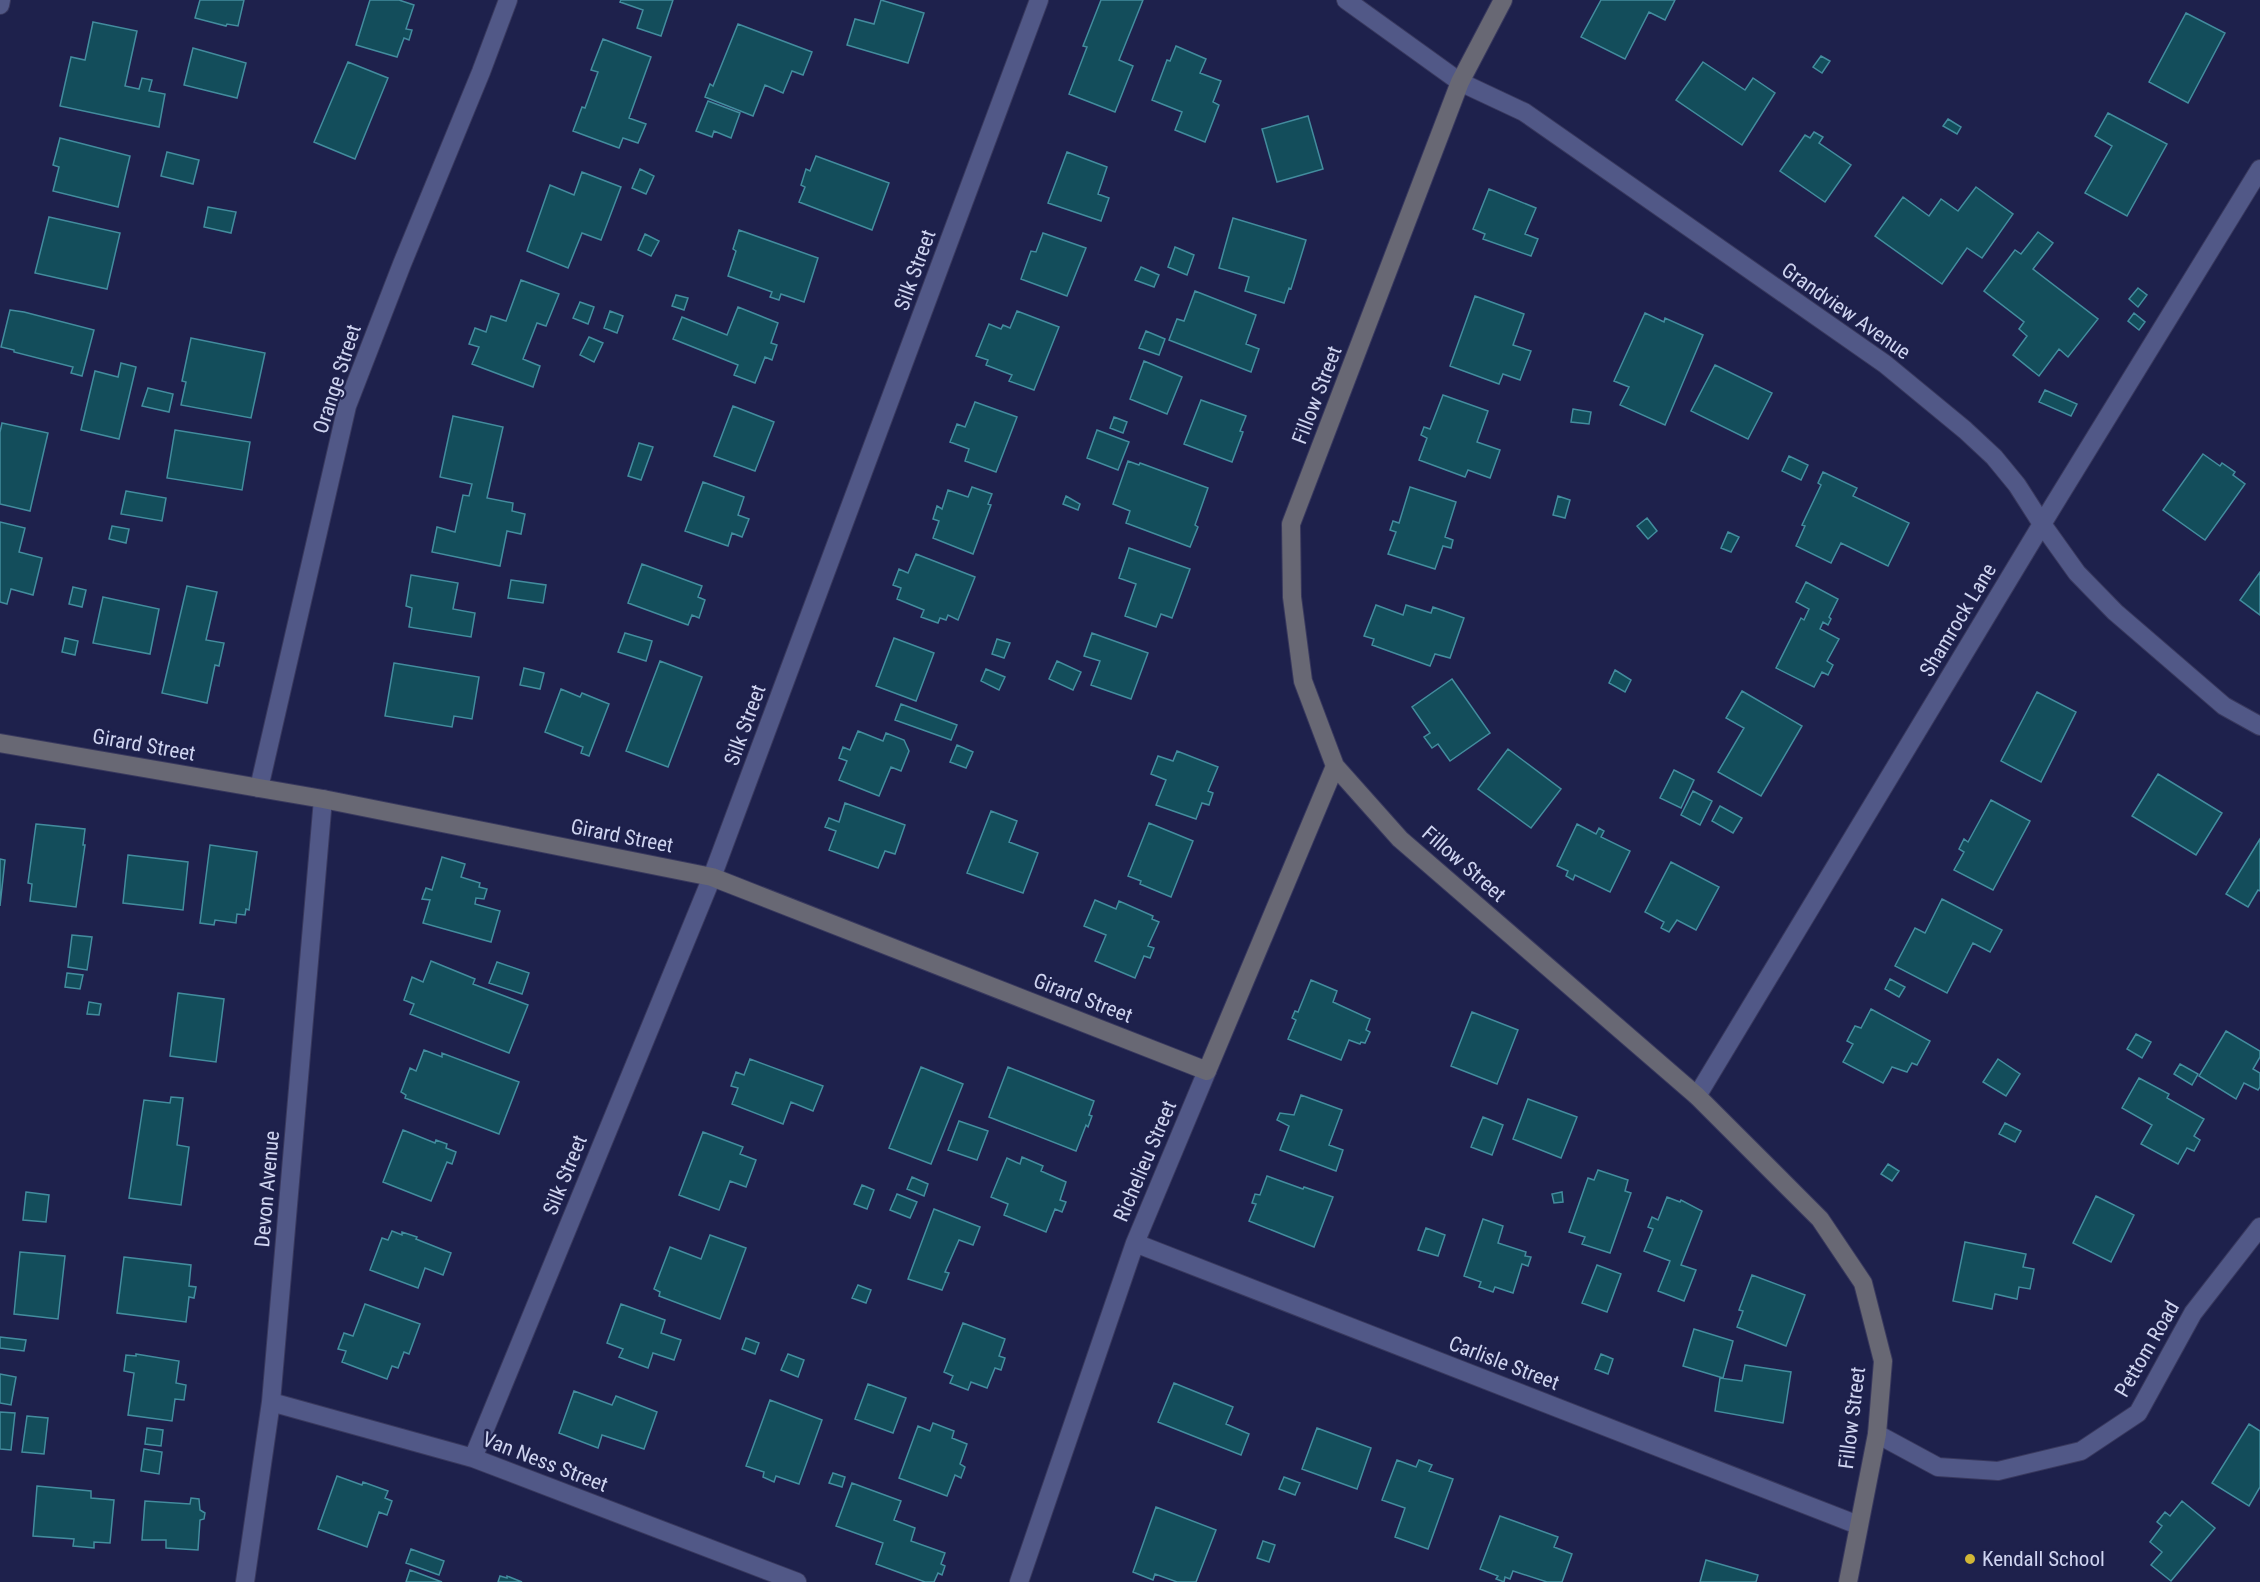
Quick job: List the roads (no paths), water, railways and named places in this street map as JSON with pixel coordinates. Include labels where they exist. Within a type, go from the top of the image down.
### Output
[{"type":"street","points":[[0,5],[1,0]]},
{"type":"street","name":"Orange Street","points":[[260,788],[347,406],[508,0]]},
{"type":"street","name":"Silk Street","points":[[473,1458],[712,878],[1039,0]]},
{"type":"street","name":"Grandview Avenue","points":[[1346,0],[1460,82],[1524,112],[1885,364],[1994,457],[2017,485],[2077,573],[2115,612],[2224,706],[2260,726]]},
{"type":"street","name":"Fillow Street","points":[[1503,0],[1460,82],[1291,524],[1292,597],[1303,681],[1335,766],[1400,839],[1697,1096],[1820,1219],[1863,1283],[1883,1361],[1877,1434],[1848,1582]]},
{"type":"street","name":"Shamrock Lane","points":[[1697,1096],[2042,524],[2260,169]]},
{"type":"street","name":"Girard Street","points":[[0,744],[324,799],[712,878],[1207,1071]]},
{"type":"street","name":"Richelieu Street","points":[[1019,1582],[1135,1243],[1335,766]]},
{"type":"street","name":"Devon Avenue","points":[[245,1582],[271,1402],[324,799]]},
{"type":"street","name":"Pettom Road","points":[[1877,1434],[1938,1467],[1998,1471],[2080,1451],[2138,1413],[2193,1313],[2260,1227]]},
{"type":"street","name":"Carlisle Street","points":[[1135,1243],[1858,1525]]},
{"type":"street","name":"Van Ness Street","points":[[271,1402],[473,1458],[797,1582]]},
{"type":"place","name":"Kendall School","points":[[1970,1559]]}]
